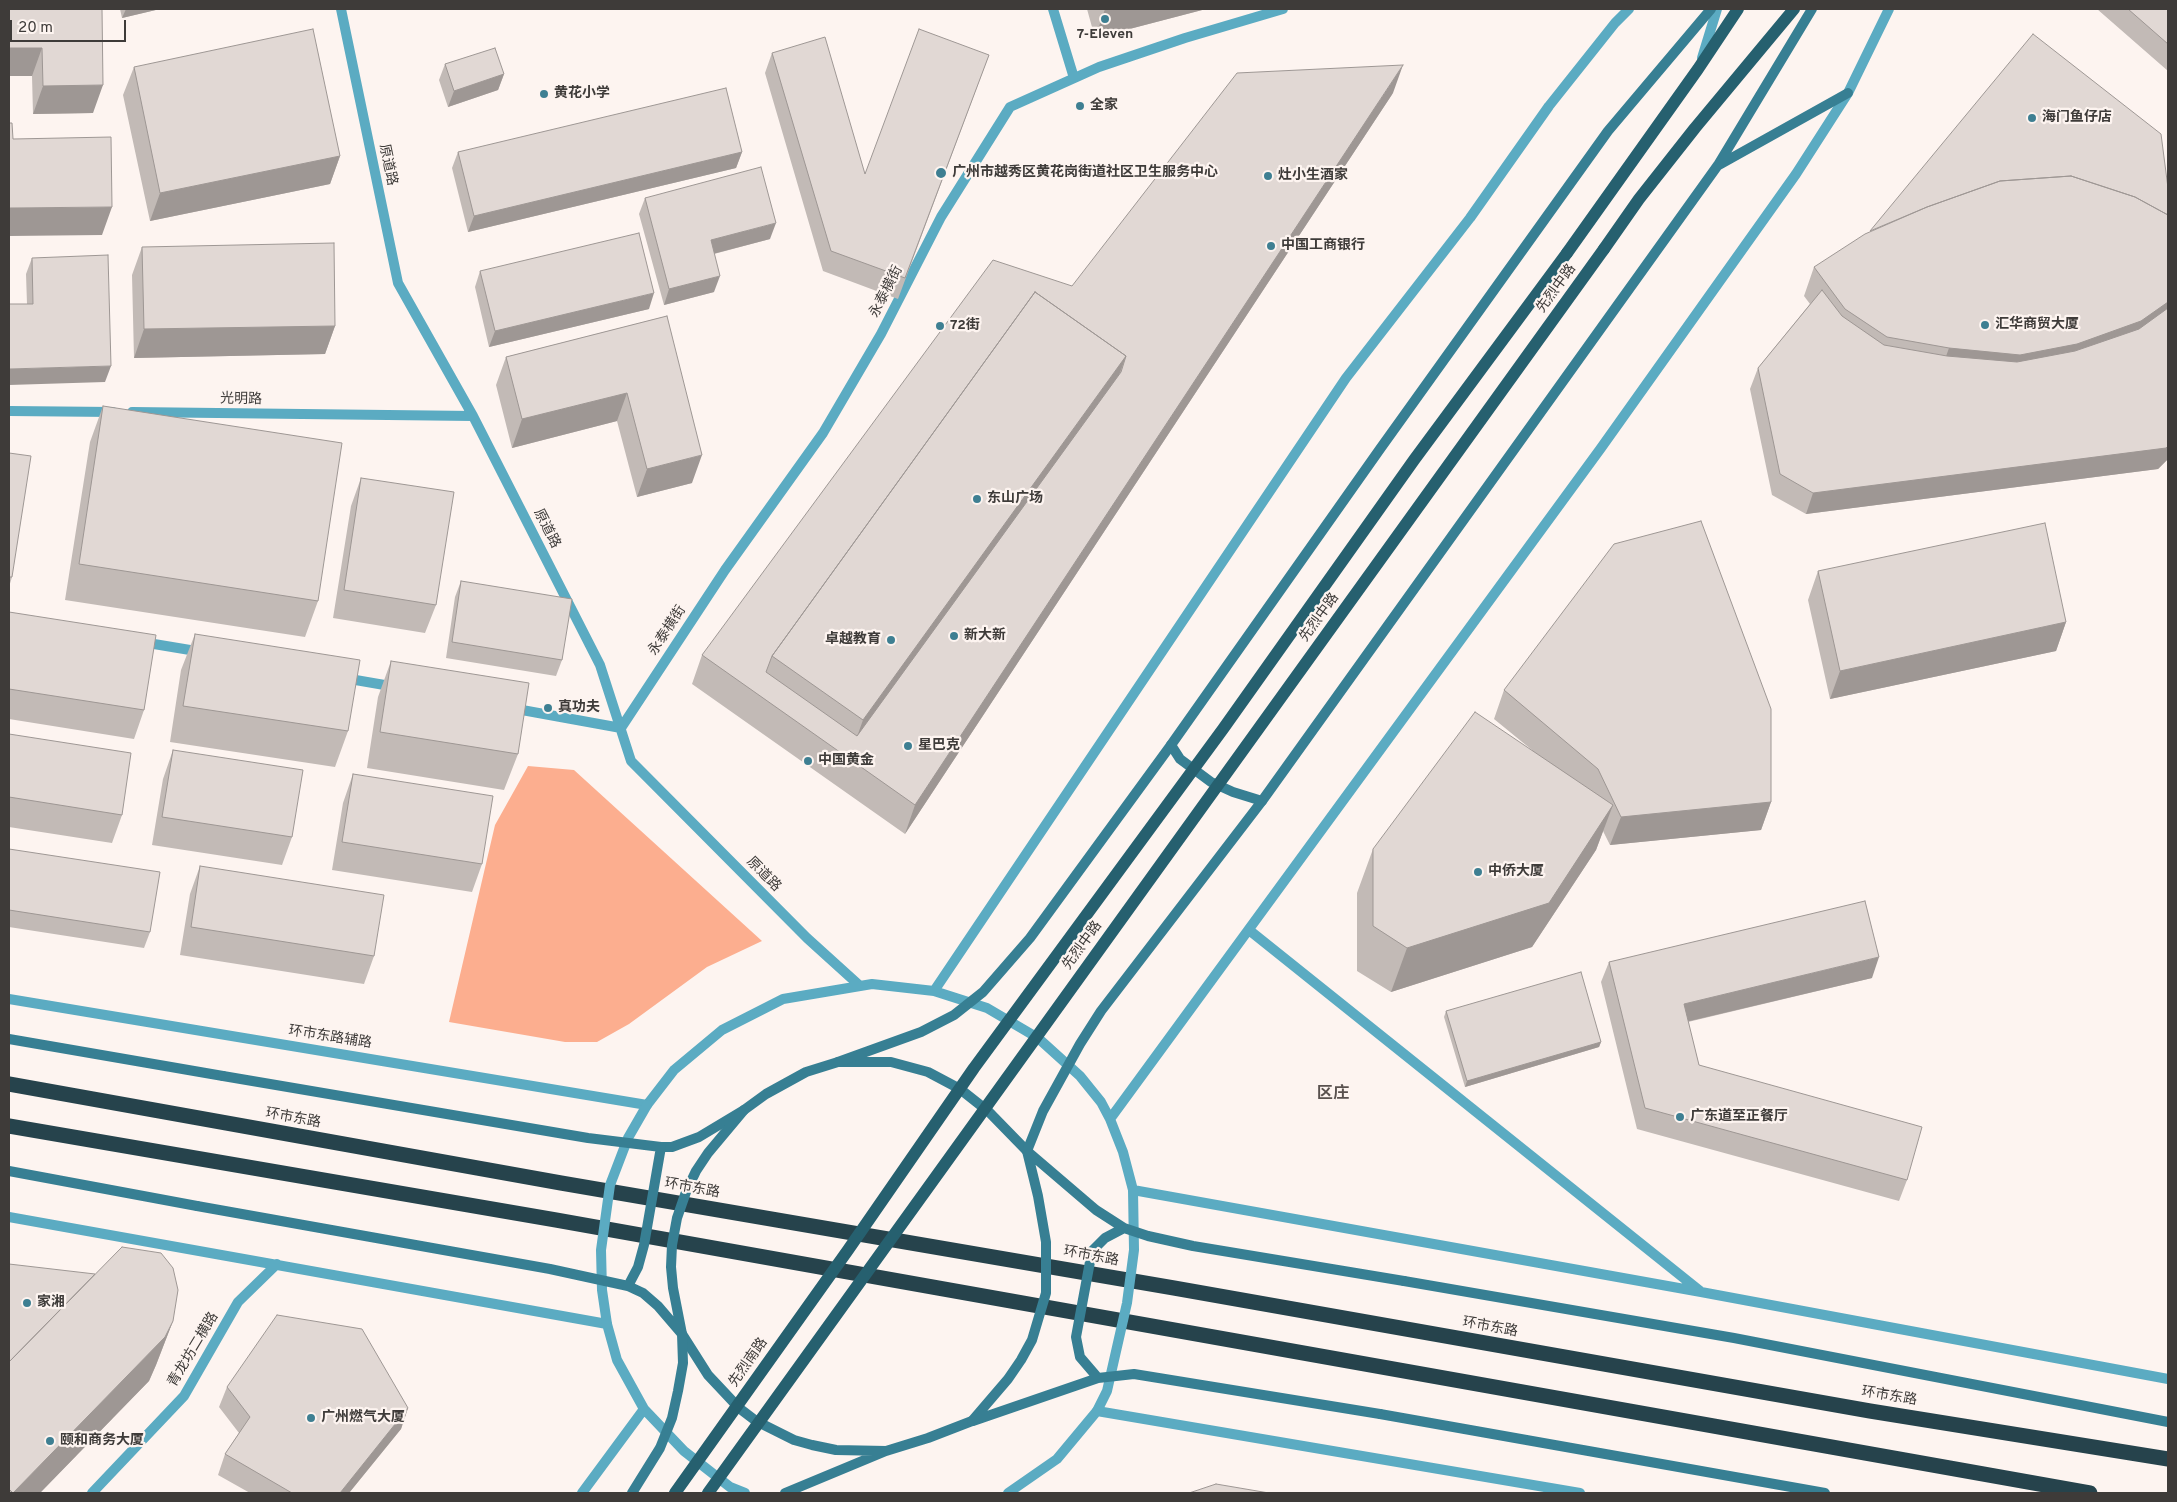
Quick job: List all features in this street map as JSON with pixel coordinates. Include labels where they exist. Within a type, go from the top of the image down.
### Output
[{"type":"highway","name":"环市东路","points":[[9,1084],[561,1183],[1174,1288],[1860,1409],[2168,1459]]},
{"type":"highway","points":[[9,1126],[556,1220],[2090,1493]]},
{"type":"main road","points":[[9,1039],[588,1138],[672,1147],[699,1137],[793,1078],[921,1032],[954,1015],[984,992],[1030,938],[1171,745],[1608,131],[1711,9]]},
{"type":"main road","name":"先烈中路","points":[[848,1250],[974,1068],[1223,729],[1402,476],[1567,253],[1698,69],[1738,9]]},
{"type":"main road","name":"先烈中路","points":[[708,1493],[1639,199],[1794,9]]},
{"type":"main road","points":[[972,1421],[1008,1379],[1021,1360],[1032,1340],[1046,1294],[1048,1270],[1045,1234],[1038,1196],[1026,1151],[1043,1111],[1080,1044],[1101,1011],[1262,801],[1718,165],[1812,9]]},
{"type":"main road","points":[[1718,165],[1848,93]]},
{"type":"main road","points":[[1171,745],[1180,759],[1211,782],[1233,792],[1262,801]]},
{"type":"main road","points":[[838,1062],[891,1062],[928,1072],[960,1089],[990,1112],[1026,1151],[1096,1210],[1124,1228],[1148,1236],[1193,1246],[1404,1280],[1734,1338],[2168,1422]]},
{"type":"main road","points":[[632,1493],[660,1448],[672,1418],[683,1363],[682,1334],[671,1267],[672,1245],[677,1218],[696,1171],[708,1153],[744,1110]]},
{"type":"main road","points":[[628,1286],[638,1267],[644,1245],[661,1147]]},
{"type":"main road","points":[[9,1171],[550,1269],[628,1286],[643,1293],[658,1306],[682,1334],[708,1375],[739,1408],[756,1421],[788,1437],[812,1445],[836,1450],[886,1451]]},
{"type":"main road","points":[[1098,1378],[1080,1358],[1076,1337],[1092,1251],[1105,1238],[1124,1228]]},
{"type":"main road","name":"先烈南路","points":[[674,1493],[848,1250]]},
{"type":"main road","points":[[785,1493],[886,1451],[1098,1378],[1134,1374],[1380,1414],[1825,1493]]},
{"type":"street","name":"原道路","points":[[341,9],[398,283],[473,416],[600,665],[631,761],[807,938],[860,986]]},
{"type":"street","points":[[1053,9],[1074,78]]},
{"type":"street","name":"永泰横街","points":[[621,728],[724,570],[823,433],[881,334],[941,217],[1010,108],[1099,67],[1185,38],[1283,9]]},
{"type":"street","points":[[934,992],[1346,378],[1470,218],[1549,106],[1615,23],[1629,9]]},
{"type":"street","points":[[1698,69],[1717,9]]},
{"type":"street","points":[[1110,1119],[1601,448],[1796,174],[1848,93],[1889,9]]},
{"type":"street","name":"光明路","points":[[9,411],[473,416]]},
{"type":"street","points":[[130,641],[208,654]]},
{"type":"street","points":[[336,676],[404,689]]},
{"type":"street","points":[[503,706],[621,728]]},
{"type":"street","points":[[1249,930],[1701,1292]]},
{"type":"street","points":[[745,1493],[730,1487],[684,1451],[644,1409],[618,1360],[607,1324],[602,1290],[601,1250],[610,1186],[628,1138],[647,1105],[674,1070],[722,1030],[783,999],[872,984],[934,992],[987,1008],[1038,1038],[1080,1076],[1101,1102],[1123,1152],[1133,1190],[1134,1250],[1127,1302],[1107,1391],[1097,1411],[1057,1459],[1008,1493]]},
{"type":"street","name":"环市东路辅路","points":[[9,1000],[647,1105]]},
{"type":"street","points":[[1133,1190],[1701,1292],[2168,1379]]},
{"type":"street","points":[[9,1216],[607,1324]]},
{"type":"street","name":"青龙坊二横路","points":[[92,1493],[184,1396],[238,1302],[277,1264]]},
{"type":"street","points":[[582,1493],[644,1409]]},
{"type":"street","points":[[1097,1411],[1580,1493]]},
{"type":"shaded area","points":[[528,766],[574,770],[762,941],[707,967],[629,1024],[597,1042],[565,1042],[449,1022],[495,825]]},
{"type":"building","points":[[9,9],[102,9],[103,85],[43,86],[42,48],[9,48]]},
{"type":"building","points":[[2128,9],[2168,9],[2168,44]]},
{"type":"building","points":[[313,29],[340,156],[160,193],[134,67]]},
{"type":"building","points":[[919,29],[989,55],[905,278],[831,251],[772,53],[825,37],[865,174]]},
{"type":"building","points":[[2033,34],[2161,134],[2168,188],[2168,215],[2135,197],[2071,176],[2000,181],[1927,207],[1870,231]]},
{"type":"building","points":[[495,48],[504,74],[454,91],[445,64]]},
{"type":"building","name":"东山广场","points":[[1403,65],[915,805],[702,655],[993,260],[1072,286],[1237,73]],"holes":[[[1035,292],[1126,356],[1121,372],[857,736],[766,672],[772,656]]]},
{"type":"building","points":[[726,88],[742,152],[474,216],[458,152]]},
{"type":"building","points":[[9,123],[12,123],[13,139],[111,137],[112,207],[9,208]]},
{"type":"building","points":[[761,167],[776,223],[711,240],[720,276],[669,289],[645,198]]},
{"type":"building","points":[[2071,176],[2135,197],[2168,215],[2168,302],[2141,321],[2077,344],[2020,355],[1949,348],[1887,337],[1845,309],[1814,267],[1865,234],[1927,207],[2000,181]]},
{"type":"building","points":[[639,233],[654,293],[495,331],[480,271]]},
{"type":"building","points":[[334,243],[335,326],[144,329],[142,247]]},
{"type":"building","points":[[108,255],[111,366],[9,369],[9,304],[33,304],[32,258]]},
{"type":"building","points":[[1822,290],[1842,316],[1884,345],[1947,356],[2017,362],[2075,351],[2139,329],[2168,308],[2168,446],[2166,448],[1813,493],[1780,474],[1758,368]]},
{"type":"building","name":"东山广场","points":[[1035,292],[1126,356],[863,720],[772,656]]},
{"type":"building","points":[[667,316],[702,455],[647,469],[627,393],[522,419],[506,357]]},
{"type":"building","points":[[103,406],[342,443],[318,601],[79,564]]},
{"type":"building","points":[[9,453],[31,456],[12,577],[9,577]]},
{"type":"building","points":[[361,478],[454,492],[436,605],[344,590]]},
{"type":"building","points":[[1701,521],[1771,709],[1771,802],[1621,817],[1598,769],[1504,690],[1614,544]]},
{"type":"building","points":[[2045,523],[2066,622],[1840,671],[1818,571]]},
{"type":"building","points":[[461,581],[572,599],[562,660],[452,642]]},
{"type":"building","points":[[9,612],[156,635],[144,710],[9,689]]},
{"type":"building","points":[[195,634],[360,660],[348,731],[183,706]]},
{"type":"building","points":[[391,661],[529,683],[518,754],[380,732]]},
{"type":"building","name":"中侨大厦","points":[[1475,712],[1613,805],[1549,903],[1407,948],[1373,926],[1373,849]]},
{"type":"building","points":[[9,734],[131,753],[122,815],[9,797]]},
{"type":"building","points":[[173,750],[303,770],[292,837],[162,817]]},
{"type":"building","points":[[353,774],[493,796],[482,864],[342,842]]},
{"type":"building","points":[[9,849],[160,872],[150,932],[9,910]]},
{"type":"building","points":[[200,866],[384,895],[374,956],[191,927]]},
{"type":"building","points":[[1865,901],[1879,957],[1684,1004],[1699,1065],[1922,1127],[1907,1180],[1645,1108],[1609,962]]},
{"type":"building","points":[[1581,972],[1601,1042],[1467,1081],[1446,1011]]},
{"type":"building","name":"颐和商务大厦","points":[[122,1247],[161,1253],[173,1268],[178,1290],[173,1321],[165,1337],[13,1493],[9,1489],[9,1362]]},
{"type":"building","points":[[9,1264],[95,1274],[9,1362]]},
{"type":"building","name":"广州燃气大厦","points":[[277,1315],[362,1329],[408,1408],[340,1493],[292,1493],[225,1454],[250,1417],[227,1387]]},
{"type":"building","points":[[1216,1484],[1269,1493],[1189,1493]]},
{"type":"place","name":"7-Eleven","points":[[1105,19]]},
{"type":"place","name":"黄花小学","points":[[544,94]]},
{"type":"place","name":"全家","points":[[1080,106]]},
{"type":"place","name":"海门鱼仔店","points":[[2032,118]]},
{"type":"place","name":"广州市越秀区黄花岗街道社区卫生服务中心","points":[[941,173]]},
{"type":"place","name":"灶小生酒家","points":[[1268,176]]},
{"type":"place","name":"中国工商银行","points":[[1271,246]]},
{"type":"place","name":"汇华商贸大厦","points":[[1985,325]]},
{"type":"place","name":"72街","points":[[940,326]]},
{"type":"place","name":"东山广场","points":[[977,499]]},
{"type":"place","name":"新大新","points":[[954,636]]},
{"type":"place","name":"卓越教育","points":[[891,640]]},
{"type":"place","name":"真功夫","points":[[548,708]]},
{"type":"place","name":"星巴克","points":[[908,746]]},
{"type":"place","name":"中国黄金","points":[[808,761]]},
{"type":"place","name":"中侨大厦","points":[[1478,872]]},
{"type":"place","name":"广东道至正餐厅","points":[[1680,1117]]},
{"type":"place","name":"家湘","points":[[27,1303]]},
{"type":"place","name":"广州燃气大厦","points":[[311,1418]]},
{"type":"place","name":"颐和商务大厦","points":[[50,1441]]},
{"type":"district","name":"区庄","points":[[1333,1095]]}]
